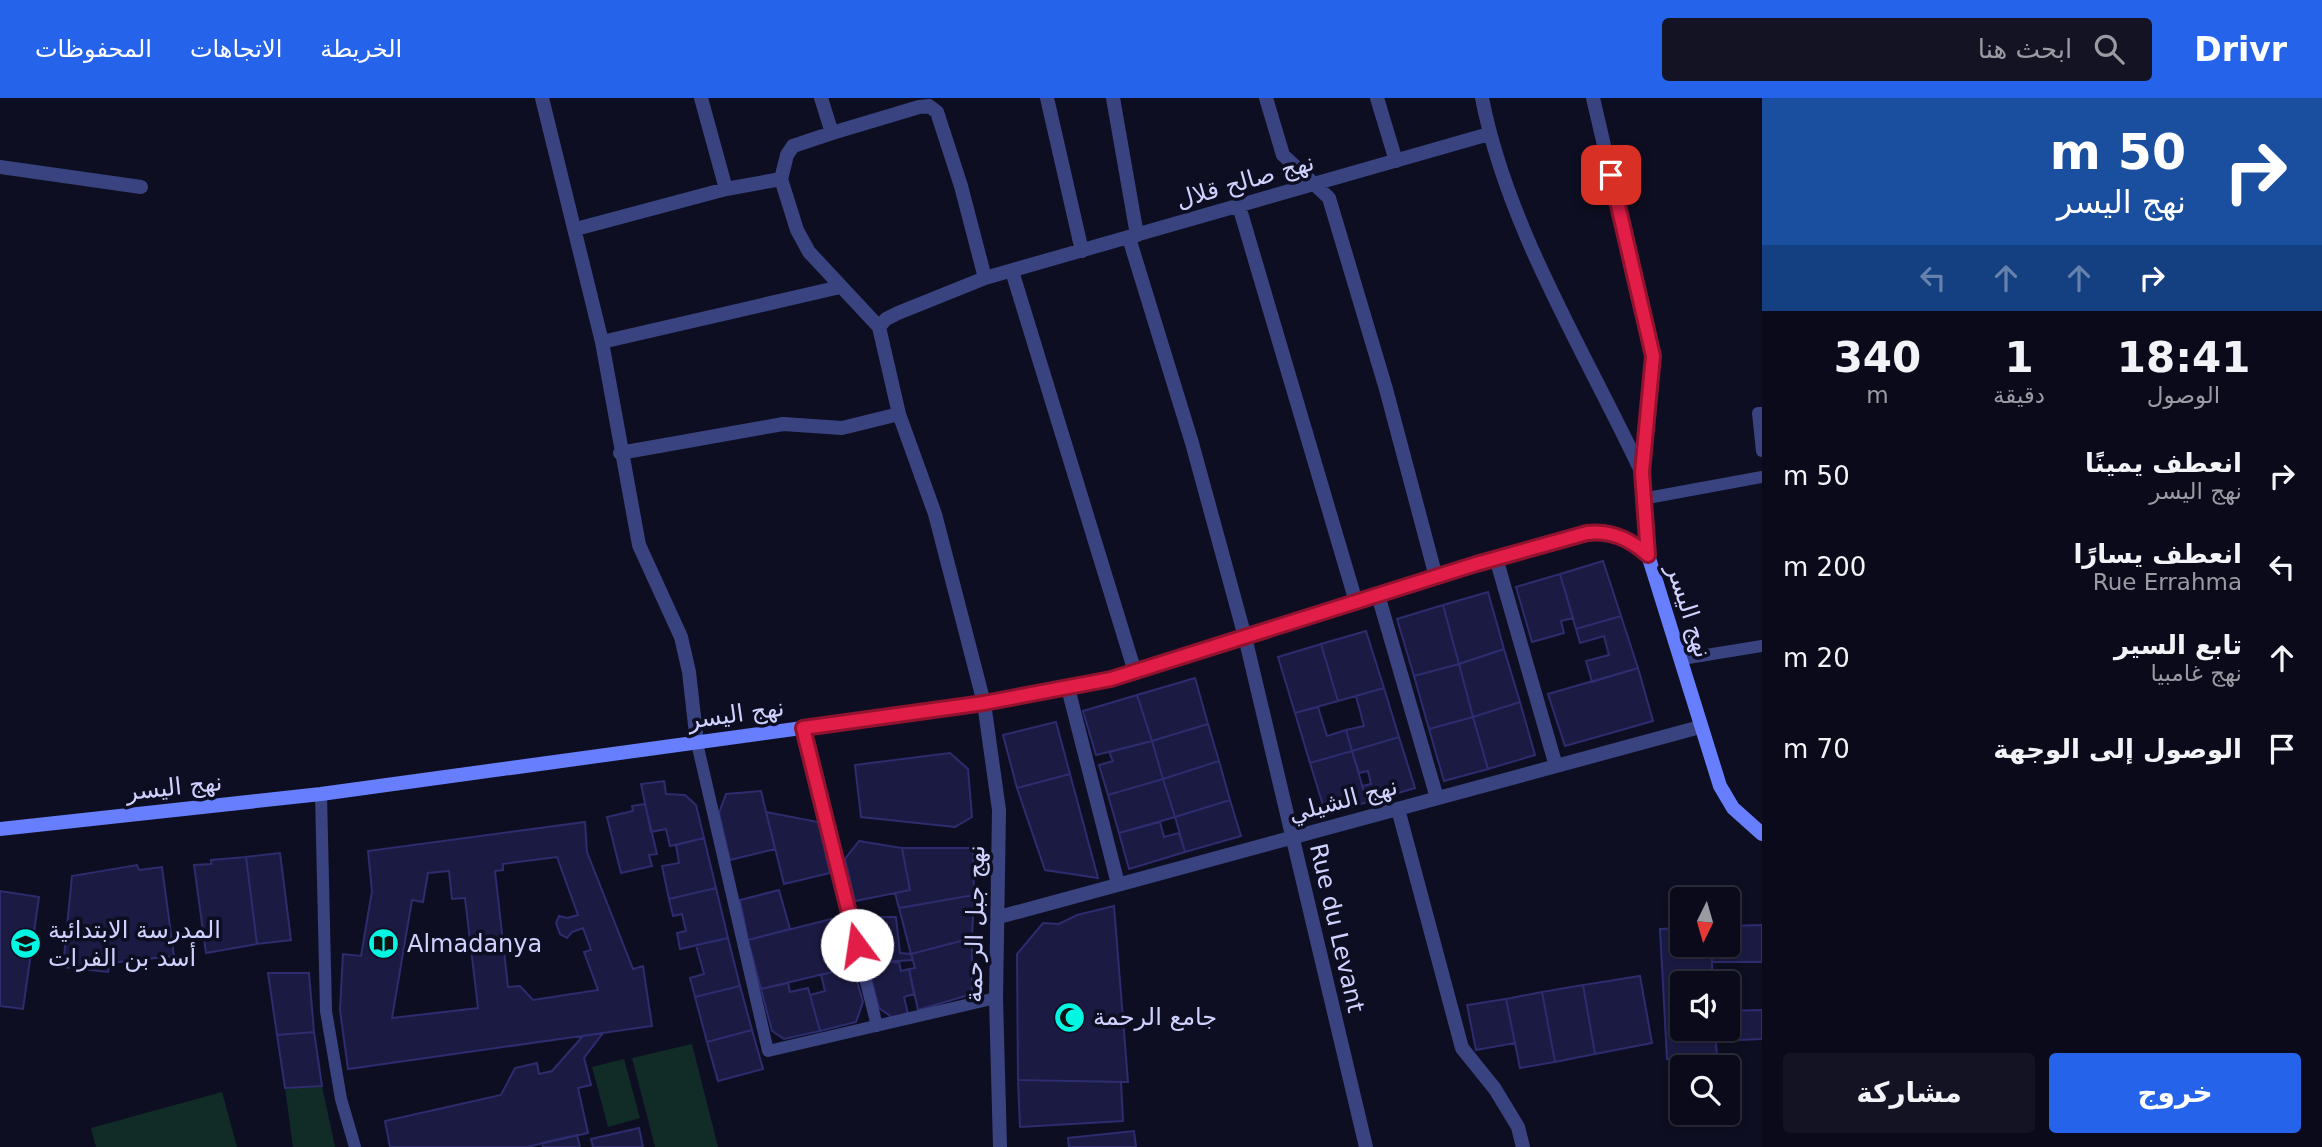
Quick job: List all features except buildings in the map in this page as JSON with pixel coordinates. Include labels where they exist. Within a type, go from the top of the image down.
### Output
[{"type":"main road","name":"نهج اليسر","points":[[0,829],[321,794],[984,703],[1068,688],[1135,672],[1496,558],[1602,531],[1636,544],[1648,555],[1720,786],[1733,808],[1762,834]]},
{"type":"street","points":[[542,98],[602,342],[620,453],[639,545],[681,637],[689,672],[696,743]]},
{"type":"street","points":[[701,98],[726,189]]},
{"type":"street","points":[[821,98],[832,133]]},
{"type":"street","points":[[1047,98],[1082,251]]},
{"type":"street","name":"Rue du Levant","points":[[1113,98],[1133,237],[1245,637],[1366,1147]]},
{"type":"street","points":[[1266,98],[1283,155],[1329,198],[1386,389],[1436,577]]},
{"type":"street","points":[[1377,98],[1396,161]]},
{"type":"street","points":[[1482,98],[1489,134],[1520,224],[1642,472]]},
{"type":"street","points":[[1593,98],[1653,356],[1642,472],[1648,555]]},
{"type":"street","points":[[878,327],[809,251],[797,230],[781,179],[787,155],[793,146],[928,102],[937,112],[953,161],[985,278]]},
{"type":"street","name":"نهج صالح قلال","points":[[878,327],[886,318],[985,278],[1489,134]]},
{"type":"street","points":[[0,167],[141,187]]},
{"type":"street","points":[[576,229],[726,189],[781,179]]},
{"type":"street","points":[[1239,206],[1356,602]]},
{"type":"street","points":[[1012,271],[1135,672]]},
{"type":"street","points":[[602,342],[840,287]]},
{"type":"street","name":"نهج جبل الرحمة","points":[[878,327],[899,414],[935,514],[984,703],[999,810],[996,999],[1000,1147]]},
{"type":"street","points":[[620,453],[783,424],[842,428],[899,414]]},
{"type":"street","points":[[1496,558],[1556,766]]},
{"type":"street","points":[[1378,595],[1437,798]]},
{"type":"street","points":[[1068,688],[1118,884]]},
{"type":"street","name":"نهج الشيلي","points":[[999,917],[1700,727]]},
{"type":"street","points":[[1398,809],[1462,1048],[1518,1127],[1523,1147]]},
{"type":"lane","points":[[1762,413],[1758,414],[1762,451]]},
{"type":"lane","points":[[1642,499],[1762,477]]},
{"type":"lane","points":[[1682,659],[1762,646]]},
{"type":"lane","points":[[803,728],[877,1026]]},
{"type":"lane","points":[[696,743],[768,1051],[996,999]]},
{"type":"lane","points":[[321,794],[326,1011],[341,1100],[355,1147]]},
{"type":"green space","points":[[692,1044],[718,1147],[655,1147],[632,1058]]},
{"type":"green space","points":[[624,1059],[640,1118],[608,1127],[592,1067]]},
{"type":"green space","points":[[322,1086],[335,1147],[293,1147],[285,1088]]},
{"type":"green space","points":[[222,1092],[237,1147],[96,1147],[91,1128]]},
{"type":"place","name":"المدرسة الابتدائية أسد بن الفرات","points":[[25,944]]},
{"type":"place","name":"Almadanya","points":[[384,944]]},
{"type":"place","name":"جامع الرحمة","points":[[1070,1017]]},
{"type":"route","points":[[857,945],[803,728],[984,703],[1111,679],[1476,564],[1587,533],[1602,531],[1617,536],[1636,544],[1648,555],[1643,518],[1642,472],[1653,356],[1611,175]]}]
